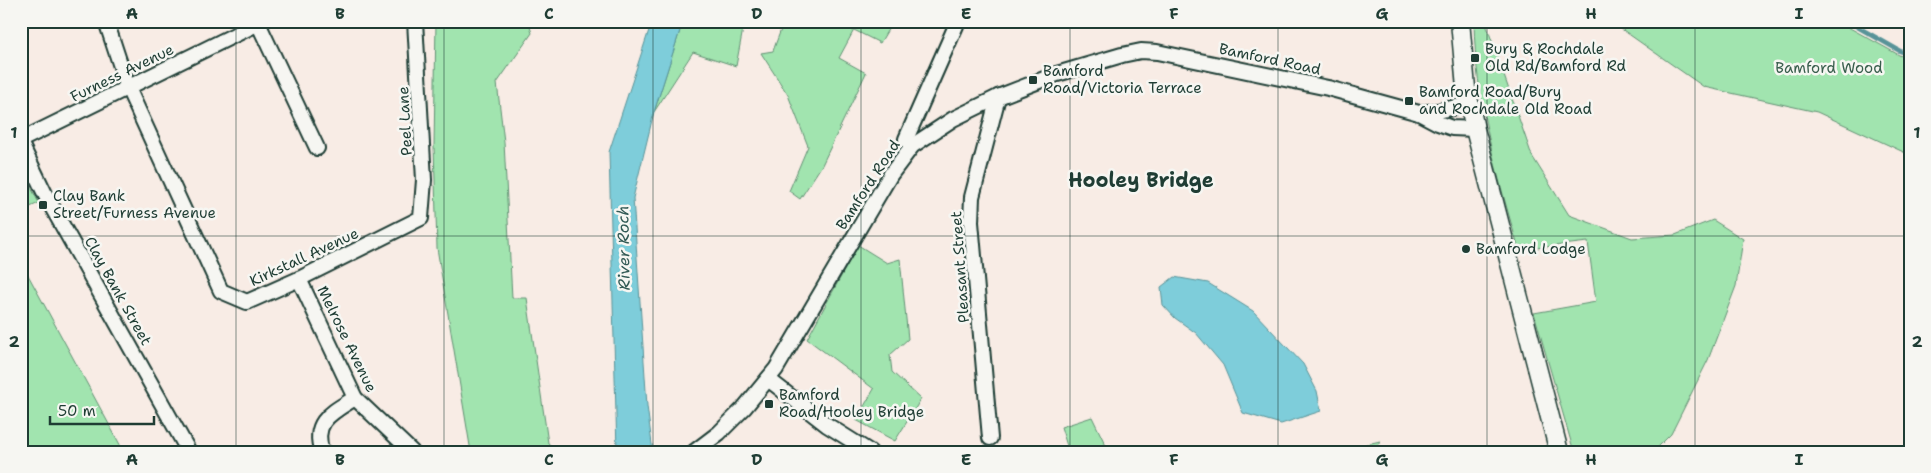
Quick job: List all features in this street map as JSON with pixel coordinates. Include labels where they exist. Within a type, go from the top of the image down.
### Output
[{"type":"main road","points":[[1460,21],[1469,104],[1474,129],[1559,452]]},
{"type":"street","name":"Kirkstall Avenue","points":[[106,21],[128,88],[221,291],[247,302],[300,279],[421,218]]},
{"type":"street","name":"Peel Lane","points":[[415,21],[424,180],[421,218]]},
{"type":"street","points":[[912,146],[906,139],[958,21]]},
{"type":"street","name":"Furness Avenue","points":[[21,142],[261,22]]},
{"type":"street","points":[[261,22],[317,148]]},
{"type":"street","name":"Bamford Road","points":[[694,452],[719,433],[744,408],[776,369],[891,174],[912,146],[953,119],[998,97],[1057,74],[1122,55],[1141,51],[1157,52],[1328,88],[1419,113],[1452,128],[1474,129]]},
{"type":"street","name":"Pleasant Street","points":[[990,438],[971,222],[972,197],[998,97]]},
{"type":"street","name":"Bamford Road","points":[[1419,113],[1469,104]]},
{"type":"street","name":"Clay Bank Street","points":[[21,142],[47,198],[189,452]]},
{"type":"street","name":"Melrose Avenue","points":[[300,279],[355,398],[412,452]]},
{"type":"street","points":[[768,379],[827,425],[870,452]]},
{"type":"street","points":[[322,452],[319,443],[319,432],[323,421],[355,398]]},
{"type":"green space","points":[[436,21],[528,21],[532,33],[497,83],[504,142],[512,298],[527,298],[548,443],[558,452],[471,452],[437,248],[434,147]]},
{"type":"green space","points":[[683,21],[753,21],[743,29],[736,66],[693,52],[654,112]]},
{"type":"green space","points":[[786,21],[893,21],[880,43],[854,30],[839,58],[866,73],[822,165],[800,199],[789,191],[808,146],[788,95],[761,53],[773,51],[783,24]]},
{"type":"green space","points":[[1474,21],[1485,21],[1532,156],[1569,215],[1632,238],[1675,235],[1713,220],[1743,239],[1736,286],[1708,360],[1671,434],[1653,452],[1574,452],[1534,313],[1596,302],[1588,242],[1519,250],[1495,165],[1483,108],[1478,80]]},
{"type":"green space","name":"Bamford Wood","points":[[1610,21],[1837,21],[1899,55],[1910,59],[1910,155],[1817,112],[1704,87]]},
{"type":"green space","points":[[21,168],[39,203],[21,211]]},
{"type":"green space","points":[[858,245],[887,263],[900,259],[908,339],[890,355],[892,372],[921,399],[895,441],[856,420],[874,389],[807,339]]},
{"type":"green space","points":[[21,262],[124,452],[21,452]]},
{"type":"green space","points":[[1092,417],[1109,452],[1069,452],[1061,427]]},
{"type":"green space","points":[[1380,441],[1373,452],[1333,452]]},
{"type":"water","name":"River Roch","points":[[652,21],[683,21],[654,112],[633,198],[647,406],[653,452],[617,452],[609,152]]},
{"type":"water","points":[[1174,277],[1208,283],[1253,311],[1303,364],[1317,391],[1321,411],[1281,424],[1243,413],[1223,365],[1196,333],[1175,318],[1163,305],[1161,287]]},
{"type":"waterway","points":[[1847,21],[1910,55]]},
{"type":"place","name":"Bury & Rochdale Old Rd/Bamford Rd","points":[[1475,58]]},
{"type":"place","name":"Bamford Road/Victoria Terrace","points":[[1033,80]]},
{"type":"place","name":"Bamford Road/Bury and Rochdale Old Road","points":[[1409,101]]},
{"type":"place","name":"Clay Bank Street/Furness Avenue","points":[[43,205]]},
{"type":"place","name":"Bamford Lodge","points":[[1466,249]]},
{"type":"place","name":"Bamford Road/Hooley Bridge","points":[[769,404]]},
{"type":"district","name":"Hooley Bridge","points":[[1141,180]]}]
